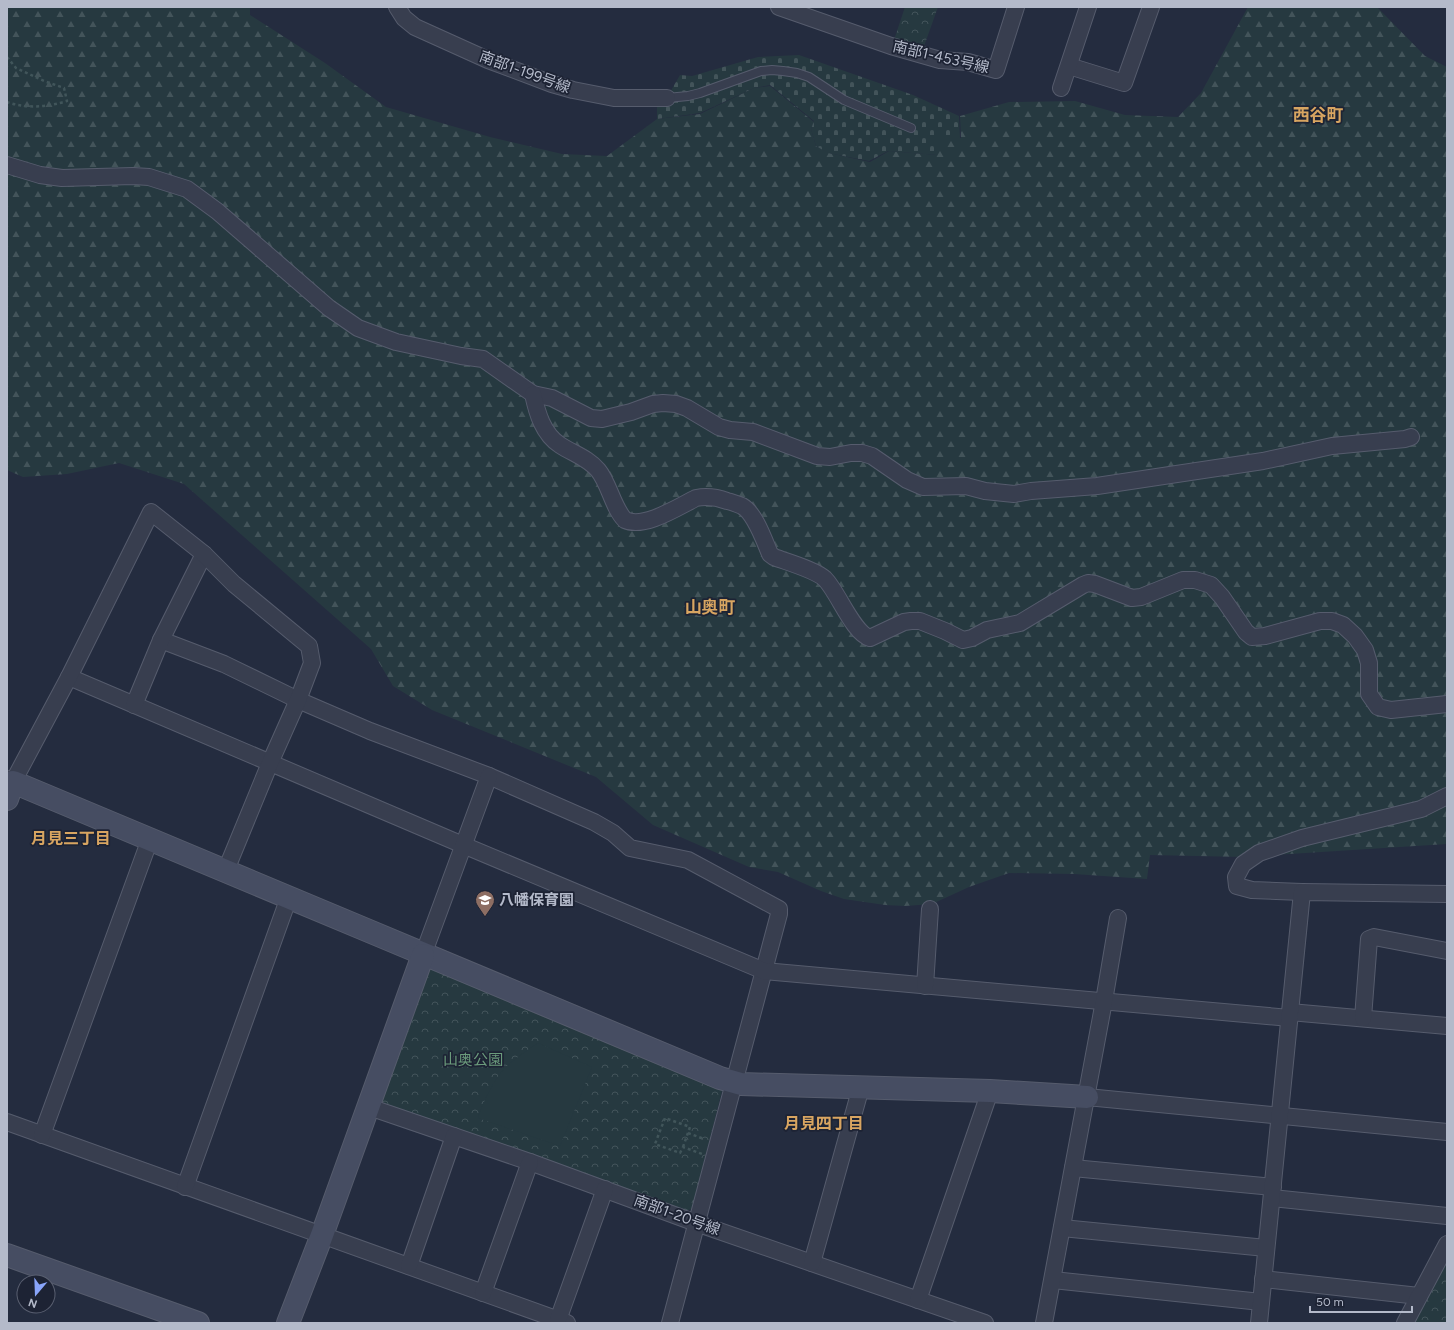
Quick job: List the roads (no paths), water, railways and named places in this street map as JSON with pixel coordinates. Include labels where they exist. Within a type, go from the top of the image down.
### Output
[{"type":"street","name":"南部1-199号線","points":[[397,7],[404,18],[415,27],[488,60],[552,84],[614,98],[667,98]]},
{"type":"street","name":"南部1-453号線","points":[[779,7],[891,46],[940,60],[968,62],[996,70],[1012,8]]},
{"type":"street","points":[[1061,88],[1088,7]]},
{"type":"street","points":[[1069,66],[1124,83],[1152,7]]},
{"type":"street","points":[[7,165],[40,175],[62,178],[149,177],[187,189],[217,211],[329,308],[358,328],[396,342],[461,356],[483,358],[533,394],[552,398],[591,418],[602,419],[631,412],[653,404],[676,404],[687,408],[719,427],[730,430],[753,432],[817,456],[830,457],[851,453],[862,453],[872,456],[907,480],[923,487],[966,486],[985,491],[1014,494],[1031,491],[1097,486],[1263,461],[1332,446],[1405,439],[1411,437]]},
{"type":"street","points":[[533,394],[537,411],[551,438],[591,463],[600,472],[625,520],[630,522],[638,522],[652,519],[696,498],[704,497],[718,497],[742,506],[749,512],[755,522],[770,554],[774,557],[814,572],[826,580],[849,616],[866,636],[870,638],[904,622],[911,621],[920,622],[945,631],[963,640],[972,638],[987,630],[1020,622],[1083,585],[1095,584],[1132,598],[1140,597],[1183,580],[1196,580],[1211,585],[1222,597],[1246,632],[1252,637],[1265,636],[1320,621],[1332,621],[1343,625],[1355,636],[1365,650],[1369,663],[1369,694],[1378,707],[1391,710],[1447,704]]},
{"type":"street","points":[[226,870],[270,763],[298,700],[312,663],[310,646],[234,584],[204,554],[151,512],[69,677],[9,787],[150,839],[423,955],[720,1078],[741,1084],[861,1086],[1087,1096],[1447,1132]]},
{"type":"street","points":[[134,705],[161,640],[204,554]]},
{"type":"street","points":[[161,640],[224,664],[298,700],[370,731],[489,776],[594,822],[613,833],[630,848],[688,860],[779,909],[780,914],[713,1158],[670,1323]]},
{"type":"street","points":[[69,677],[463,845],[764,971],[1104,1001],[1290,1015],[1363,1018],[1447,1026]]},
{"type":"street","points":[[288,1323],[322,1235],[489,776]]},
{"type":"street","points":[[1447,796],[1421,809],[1302,838],[1259,853],[1243,864],[1236,877],[1237,886],[1252,890],[1447,894]]},
{"type":"street","points":[[42,1135],[150,839]]},
{"type":"street","points":[[1259,1323],[1302,892]]},
{"type":"street","points":[[185,1186],[289,897]]},
{"type":"street","points":[[925,986],[930,909]]},
{"type":"street","points":[[1044,1323],[1087,1096],[1118,918]]},
{"type":"street","points":[[1363,1018],[1369,939],[1374,937],[1447,951]]},
{"type":"street","points":[[812,1263],[861,1086]]},
{"type":"street","points":[[918,1300],[990,1091]]},
{"type":"street","name":"南部1-20号線","points":[[369,1107],[530,1162],[696,1223],[985,1323]]},
{"type":"street","points":[[7,1122],[563,1321],[604,1189]]},
{"type":"street","points":[[409,1266],[454,1136]]},
{"type":"street","points":[[483,1293],[530,1162]]},
{"type":"street","points":[[1073,1168],[1447,1216]]},
{"type":"street","points":[[1062,1228],[1266,1248]]},
{"type":"street","points":[[1405,1323],[1447,1244]]},
{"type":"street","points":[[7,1255],[198,1323]]},
{"type":"street","points":[[1263,1279],[1419,1296]]},
{"type":"street","points":[[1053,1280],[1261,1302]]},
{"type":"lane","points":[[667,98],[700,93],[761,71],[783,71],[809,77],[844,100],[911,128]]},
{"type":"place","name":"八幡保育園","points":[[485,917]]},
{"type":"district","name":"西谷町","points":[[1318,115]]},
{"type":"district","name":"山奥町","points":[[710,607]]},
{"type":"district","name":"月見三丁目","points":[[71,838]]},
{"type":"district","name":"月見四丁目","points":[[824,1123]]},
{"type":"park label","name":"山奥公園","points":[[473,1060]]}]
